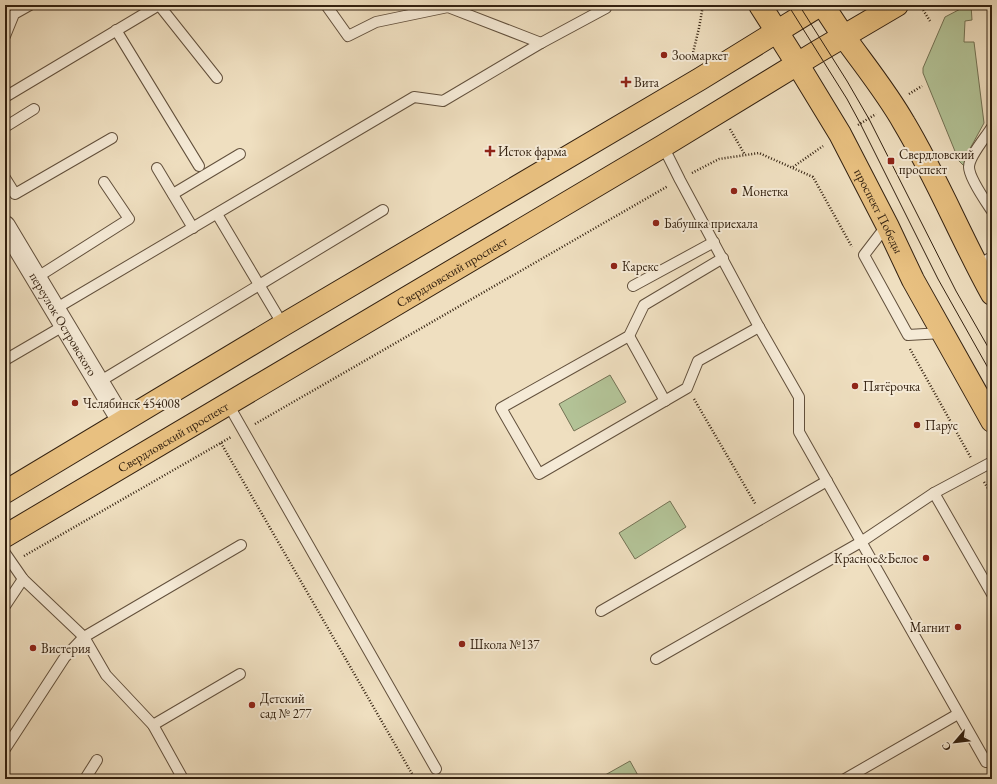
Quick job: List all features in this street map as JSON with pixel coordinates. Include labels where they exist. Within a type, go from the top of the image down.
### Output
[{"type":"main road","name":"проспект Победы","points":[[760,5],[840,134],[913,280],[992,421]]},
{"type":"main road","points":[[5,492],[283,324],[700,79],[821,5],[872,74],[904,122],[984,262],[992,294]]},
{"type":"main road","name":"Свердловский проспект","points":[[5,536],[663,146],[798,65],[843,36],[897,5]]},
{"type":"street","name":"переулок Островского","points":[[5,226],[122,421]]},
{"type":"lane","points":[[5,36],[14,14],[30,5]]},
{"type":"lane","points":[[5,97],[159,5],[217,78]]},
{"type":"lane","points":[[326,5],[348,36],[376,22],[448,6],[541,43]]},
{"type":"lane","points":[[5,360],[60,317],[193,228],[414,97],[443,101],[541,43],[606,8]]},
{"type":"lane","points":[[116,30],[199,166]]},
{"type":"lane","points":[[5,127],[34,109]]},
{"type":"lane","points":[[992,127],[972,156],[969,168],[974,183],[992,211]]},
{"type":"lane","points":[[5,178],[15,194],[112,138]]},
{"type":"lane","points":[[663,146],[759,326],[799,397],[799,432],[986,762],[992,759]]},
{"type":"lane","points":[[172,194],[240,154]]},
{"type":"lane","points":[[157,168],[193,228]]},
{"type":"lane","points":[[36,278],[129,219],[104,182]]},
{"type":"lane","points":[[99,382],[384,210]]},
{"type":"lane","points":[[217,214],[283,324]]},
{"type":"lane","points":[[886,225],[864,255],[908,335],[942,333]]},
{"type":"lane","points":[[633,286],[714,242]]},
{"type":"lane","points":[[723,258],[644,305],[629,336],[501,408],[539,474],[688,388],[698,361],[759,326]]},
{"type":"lane","points":[[629,336],[665,401]]},
{"type":"lane","points":[[228,404],[436,769]]},
{"type":"lane","points":[[656,659],[861,542],[934,493],[992,462]]},
{"type":"lane","points":[[601,611],[827,481]]},
{"type":"lane","points":[[934,493],[992,594]]},
{"type":"lane","points":[[5,749],[65,657],[84,637],[241,545]]},
{"type":"lane","points":[[5,553],[23,579],[84,637],[106,675],[152,726],[183,779]]},
{"type":"lane","points":[[5,606],[23,579]]},
{"type":"lane","points":[[152,726],[240,674]]},
{"type":"lane","points":[[845,779],[958,714]]},
{"type":"lane","points":[[85,779],[97,760]]},
{"type":"path","points":[[920,5],[930,21]]},
{"type":"path","points":[[11,563],[719,159],[759,153],[813,177],[855,252]]},
{"type":"path","points":[[908,347],[992,495]]},
{"type":"path","points":[[688,388],[764,517]]},
{"type":"path","points":[[221,443],[415,779]]},
{"type":"green space","points":[[968,5],[971,5],[972,20],[965,21],[964,42],[974,42],[984,123],[966,156],[964,166],[959,161],[923,73],[923,68],[945,17]]},
{"type":"green space","points":[[610,375],[626,402],[574,431],[559,404]]},
{"type":"green space","points":[[670,501],[686,527],[635,559],[619,533]]},
{"type":"green space","points":[[630,761],[640,779],[598,779]]},
{"type":"tram line","points":[[788,5],[847,99],[938,279],[992,375]]},
{"type":"tram line","points":[[799,5],[869,119],[956,291],[992,354]]},
{"type":"place","name":"Зоомаркет","points":[[664,55]]},
{"type":"place","name":"Вита","points":[[626,82]]},
{"type":"place","name":"Исток фарма","points":[[490,151]]},
{"type":"place","name":"Свердловский проспект","points":[[891,161]]},
{"type":"place","name":"Монетка","points":[[734,191]]},
{"type":"place","name":"Бабушка приехала","points":[[656,223]]},
{"type":"place","name":"Карекс","points":[[614,266]]},
{"type":"place","name":"Пятёрочка","points":[[855,386]]},
{"type":"place","name":"Челябинск 454008","points":[[75,403]]},
{"type":"place","name":"Парус","points":[[917,425]]},
{"type":"place","name":"Красное&Белое","points":[[926,558]]},
{"type":"place","name":"Магнит","points":[[958,627]]},
{"type":"place","name":"Школа №137","points":[[462,644]]},
{"type":"place","name":"Вистерия","points":[[33,648]]},
{"type":"place","name":"Детский сад № 277","points":[[252,705]]}]
